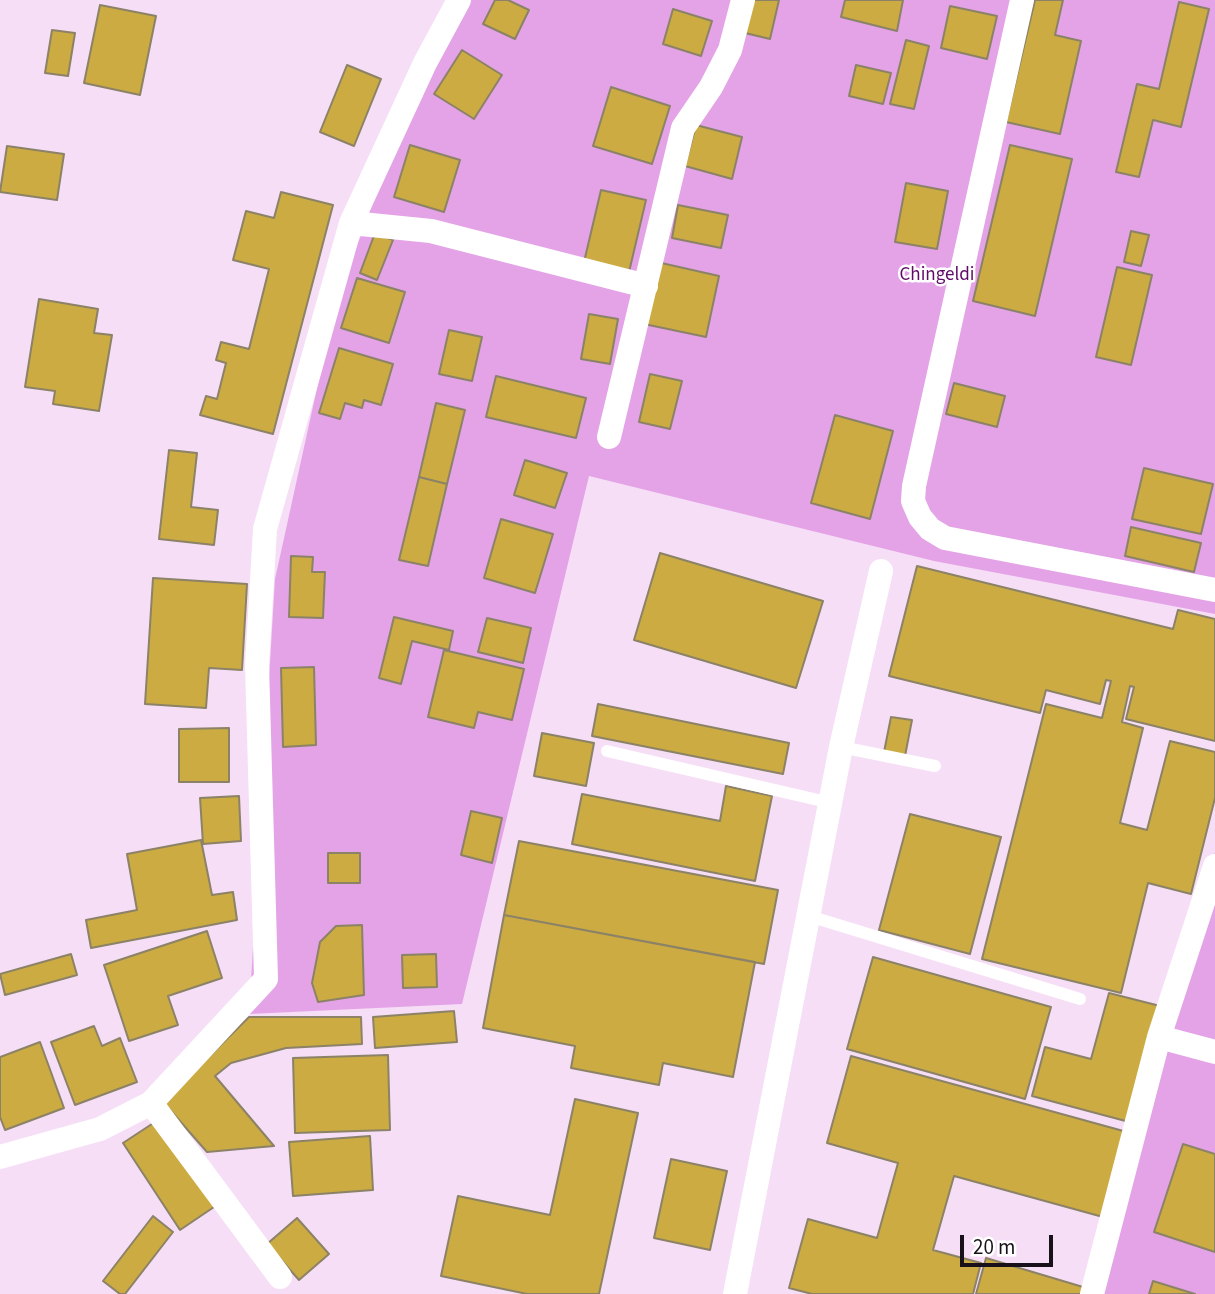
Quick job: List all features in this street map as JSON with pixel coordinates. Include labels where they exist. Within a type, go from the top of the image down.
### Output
[{"type":"street","points":[[0,1157],[100,1129],[151,1103],[266,979],[257,665],[265,529],[351,222],[425,63],[459,0]]},
{"type":"street","points":[[609,437],[683,128],[711,88],[730,50],[743,0]]},
{"type":"street","points":[[1022,0],[914,486],[913,501],[920,517],[930,529],[945,538],[1215,588]]},
{"type":"street","points":[[351,222],[431,230],[646,286]]},
{"type":"street","points":[[735,1294],[841,747],[881,572]]},
{"type":"street","points":[[1092,1294],[1159,1037],[1215,866]]},
{"type":"street","points":[[1159,1037],[1215,1052]]},
{"type":"street","points":[[151,1103],[280,1277]]},
{"type":"lane","points":[[841,747],[935,766]]},
{"type":"lane","points":[[607,751],[831,803]]},
{"type":"lane","points":[[808,916],[1080,999]]},
{"type":"green space","name":"Chingeldi","points":[[459,0],[1215,0],[1215,614],[934,561],[589,476],[462,1004],[249,1014],[275,579],[336,302],[425,63]]},
{"type":"green space","points":[[1215,852],[1215,1294],[1094,1294]]},
{"type":"building","points":[[495,0],[508,0],[529,10],[515,39],[483,24]]},
{"type":"building","points":[[753,0],[779,0],[770,39],[745,33]]},
{"type":"building","points":[[845,0],[903,0],[897,31],[841,17]]},
{"type":"building","points":[[1035,0],[1063,0],[1055,35],[1081,41],[1060,134],[1006,122]]},
{"type":"building","points":[[1179,2],[1209,9],[1181,127],[1153,120],[1139,177],[1116,172],[1137,84],[1159,89]]},
{"type":"building","points":[[100,5],[156,16],[140,95],[84,83]]},
{"type":"building","points":[[950,6],[997,16],[987,59],[941,48]]},
{"type":"building","points":[[673,9],[712,21],[701,56],[663,44]]},
{"type":"building","points":[[52,30],[75,33],[68,76],[45,73]]},
{"type":"building","points":[[906,40],[929,46],[914,109],[890,104]]},
{"type":"building","points":[[462,50],[502,75],[474,119],[434,94]]},
{"type":"building","points":[[347,65],[381,79],[354,146],[320,132]]},
{"type":"building","points":[[856,65],[891,73],[883,104],[849,96]]},
{"type":"building","points":[[611,87],[670,106],[652,164],[593,146]]},
{"type":"building","points":[[696,125],[742,137],[732,179],[685,166]]},
{"type":"building","points":[[410,145],[460,160],[444,212],[394,197]]},
{"type":"building","points":[[1010,145],[1072,159],[1035,316],[973,301]]},
{"type":"building","points":[[7,146],[64,154],[57,200],[0,192]]},
{"type":"building","points":[[906,183],[948,191],[937,249],[895,242]]},
{"type":"building","points":[[601,190],[646,200],[629,272],[584,262]]},
{"type":"building","points":[[281,192],[333,205],[273,434],[200,415],[206,396],[217,399],[226,363],[216,360],[221,342],[249,349],[269,269],[233,260],[246,211],[274,218]]},
{"type":"building","points":[[678,205],[728,215],[721,248],[672,238]]},
{"type":"building","points":[[1131,231],[1149,235],[1141,266],[1124,262]]},
{"type":"building","points":[[375,233],[393,240],[377,280],[360,273]]},
{"type":"building","points":[[657,262],[719,276],[706,337],[644,324]]},
{"type":"building","points":[[1117,267],[1152,275],[1131,365],[1096,357]]},
{"type":"building","points":[[357,278],[405,292],[389,343],[341,328]]},
{"type":"building","points":[[39,299],[98,309],[94,333],[112,335],[99,411],[53,404],[55,391],[25,387]]},
{"type":"building","points":[[589,314],[618,319],[610,364],[581,359]]},
{"type":"building","points":[[449,330],[482,337],[472,381],[439,374]]},
{"type":"building","points":[[339,348],[393,364],[381,405],[364,400],[362,408],[345,403],[340,419],[319,413]]},
{"type":"building","points":[[650,374],[682,381],[670,429],[639,422]]},
{"type":"building","points":[[496,376],[586,398],[576,438],[486,417]]},
{"type":"building","points":[[954,383],[1005,396],[997,427],[946,414]]},
{"type":"building","points":[[436,403],[465,410],[447,484],[419,477]]},
{"type":"building","points":[[835,415],[893,431],[870,519],[811,503]]},
{"type":"building","points":[[169,450],[197,453],[191,507],[218,510],[214,545],[159,539]]},
{"type":"building","points":[[525,460],[567,473],[555,508],[514,495]]},
{"type":"building","points":[[1144,468],[1213,484],[1201,534],[1132,519]]},
{"type":"building","points":[[419,477],[447,484],[428,566],[399,560]]},
{"type":"building","points":[[501,519],[553,534],[535,593],[484,578]]},
{"type":"building","points":[[1131,527],[1201,543],[1194,572],[1125,556]]},
{"type":"building","points":[[660,553],[823,601],[796,688],[634,640]]},
{"type":"building","points":[[291,556],[313,557],[312,572],[325,572],[323,618],[289,617]]},
{"type":"building","points":[[917,566],[1173,629],[1178,610],[1215,619],[1215,741],[1126,719],[1134,687],[1130,686],[1122,722],[1143,728],[1120,823],[1147,830],[1170,741],[1215,752],[1215,798],[1191,894],[1148,883],[1121,993],[982,959],[1046,704],[1102,718],[1111,681],[1106,680],[1100,704],[1046,690],[1040,713],[889,676]]},
{"type":"building","points":[[153,578],[247,584],[242,670],[209,668],[206,708],[145,704]]},
{"type":"building","points":[[394,617],[453,631],[449,650],[412,641],[401,684],[379,678]]},
{"type":"building","points":[[487,618],[531,628],[523,663],[478,652]]},
{"type":"building","points":[[444,650],[524,669],[512,720],[478,712],[474,728],[428,717]]},
{"type":"building","points":[[314,667],[316,745],[283,747],[281,668]]},
{"type":"building","points":[[598,704],[789,743],[783,774],[592,736]]},
{"type":"building","points":[[891,717],[912,720],[905,756],[884,752]]},
{"type":"building","points":[[229,728],[229,782],[179,782],[179,729]]},
{"type":"building","points":[[542,733],[594,743],[586,786],[534,776]]},
{"type":"building","points":[[726,786],[772,796],[755,881],[572,844],[582,794],[720,821]]},
{"type":"building","points":[[239,796],[241,841],[203,844],[200,798]]},
{"type":"building","points":[[471,811],[502,818],[492,863],[461,855]]},
{"type":"building","points":[[910,814],[1001,837],[970,954],[879,930]]},
{"type":"building","points":[[201,840],[212,895],[233,892],[237,920],[91,948],[86,920],[137,910],[127,854]]},
{"type":"building","points":[[519,841],[778,890],[764,964],[504,915]]},
{"type":"building","points":[[328,853],[360,853],[360,883],[328,883]]},
{"type":"building","points":[[504,915],[755,962],[733,1077],[663,1063],[659,1085],[571,1068],[575,1046],[483,1028]]},
{"type":"building","points":[[362,925],[364,995],[318,1002],[312,983],[320,942],[336,926]]},
{"type":"building","points":[[207,931],[222,978],[168,996],[178,1025],[129,1041],[104,965]]},
{"type":"building","points":[[71,954],[77,975],[5,995],[0,974]]},
{"type":"building","points":[[436,954],[437,987],[403,988],[402,955]]},
{"type":"building","points":[[873,957],[1051,1007],[1025,1099],[847,1049]]},
{"type":"building","points":[[1109,993],[1164,1007],[1133,1123],[1032,1096],[1045,1047],[1091,1059]]},
{"type":"building","points":[[454,1011],[457,1042],[375,1048],[373,1017]]},
{"type":"building","points":[[249,1017],[361,1017],[362,1044],[286,1048],[231,1063],[215,1076],[274,1146],[207,1152],[163,1102]]},
{"type":"building","points":[[94,1026],[102,1046],[120,1038],[137,1082],[75,1105],[51,1042]]},
{"type":"building","points":[[40,1042],[64,1108],[5,1130],[0,1117],[0,1057]]},
{"type":"building","points":[[388,1055],[390,1130],[295,1133],[293,1058]]},
{"type":"building","points":[[851,1056],[1127,1132],[1103,1217],[954,1176],[933,1250],[981,1263],[973,1294],[812,1294],[789,1288],[808,1219],[877,1238],[898,1163],[827,1143]]},
{"type":"building","points":[[575,1099],[638,1113],[599,1294],[527,1294],[441,1276],[458,1196],[550,1215]]},
{"type":"building","points":[[161,1118],[217,1205],[180,1230],[123,1143]]},
{"type":"building","points":[[370,1136],[373,1190],[293,1196],[289,1142]]},
{"type":"building","points":[[1183,1144],[1215,1154],[1215,1252],[1154,1232]]},
{"type":"building","points":[[671,1159],[727,1171],[710,1250],[654,1238]]},
{"type":"building","points":[[153,1216],[173,1232],[125,1294],[120,1294],[103,1281]]},
{"type":"building","points":[[297,1218],[329,1254],[299,1280],[267,1244]]},
{"type":"building","points":[[986,1258],[1083,1287],[1081,1294],[976,1294]]},
{"type":"building","points":[[1153,1281],[1195,1294],[1149,1294]]}]
